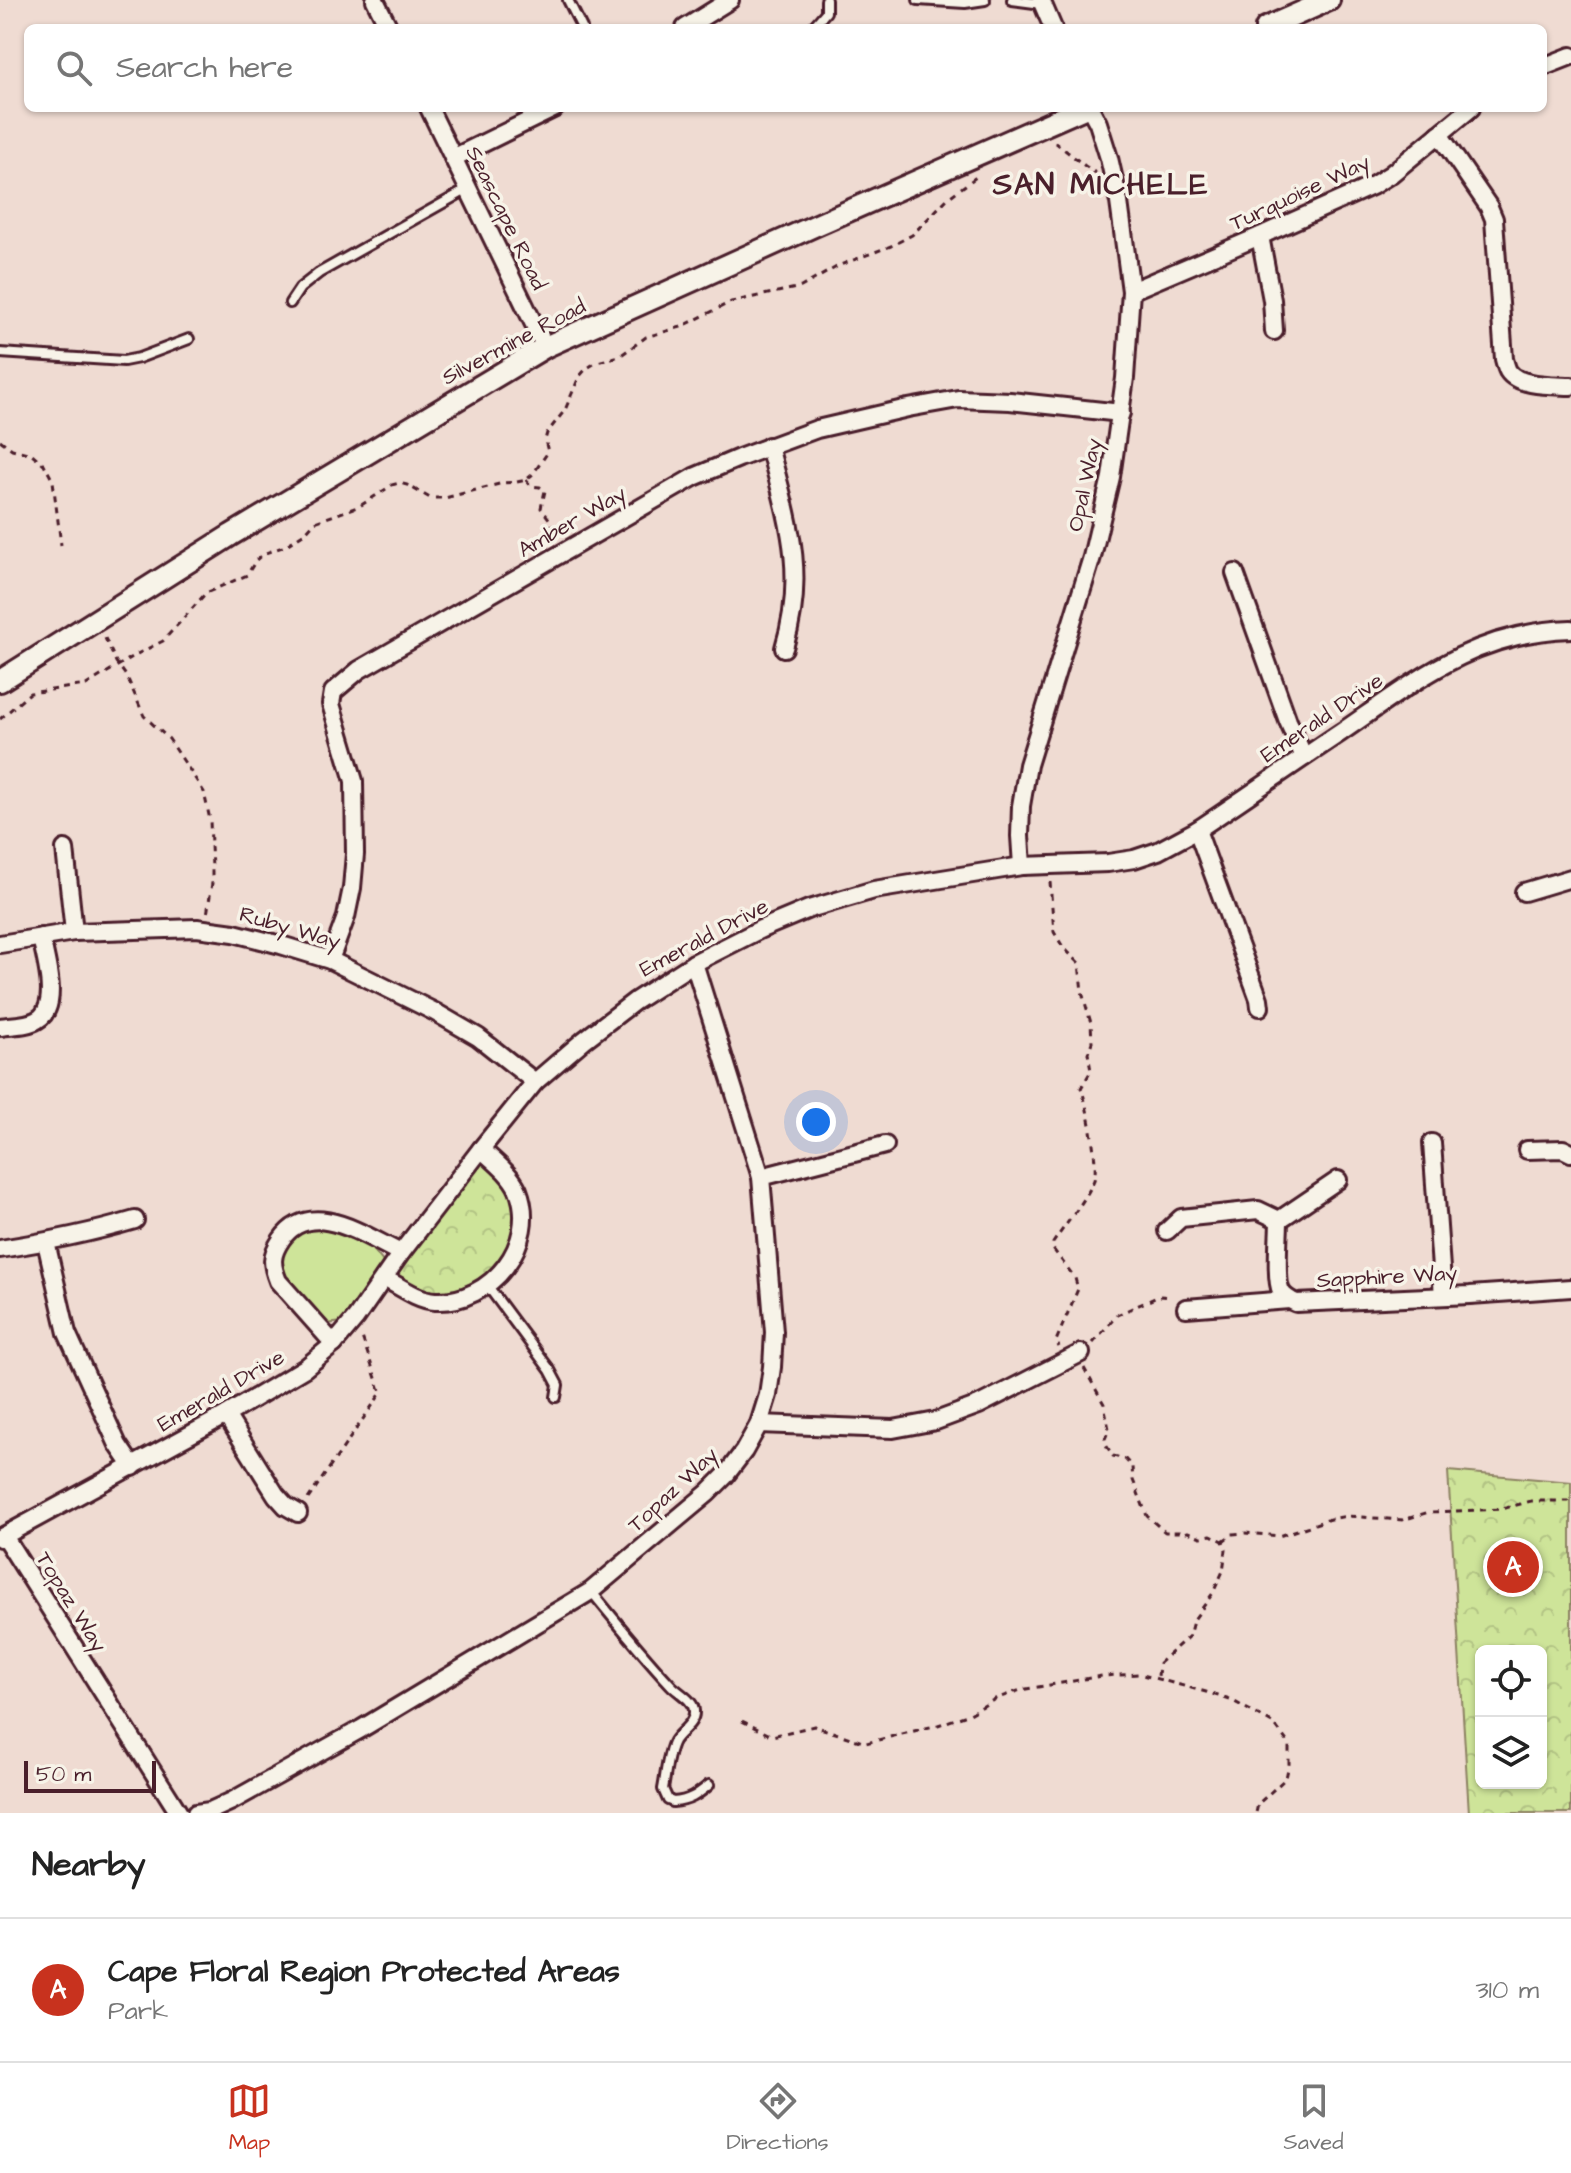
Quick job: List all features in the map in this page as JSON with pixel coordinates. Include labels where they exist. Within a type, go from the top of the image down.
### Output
[{"type":"street","points":[[375,0],[387,24]]},
{"type":"street","points":[[691,24],[730,0]]},
{"type":"street","points":[[1275,24],[1329,0]]},
{"type":"street","points":[[1042,2],[1051,24]]},
{"type":"street","points":[[1547,65],[1571,56]]},
{"type":"street","name":"Seascape Road","points":[[431,112],[545,347]]},
{"type":"street","points":[[453,158],[547,112]]},
{"type":"street","name":"Silvermine Road","points":[[0,681],[231,535],[545,347],[1075,112]]},
{"type":"street","name":"Opal Way","points":[[1022,866],[1021,806],[1028,765],[1092,557],[1111,477],[1125,378],[1131,291],[1113,174],[1092,112]]},
{"type":"street","name":"Turquoise Way","points":[[1131,291],[1372,186],[1466,112]]},
{"type":"street","points":[[1439,134],[1494,219],[1504,359],[1508,371],[1514,377],[1539,385],[1571,386]]},
{"type":"street","points":[[1260,236],[1272,300],[1274,331]]},
{"type":"street","name":"Amber Way","points":[[330,960],[346,917],[355,854],[354,781],[331,704],[333,692],[359,670],[694,477],[817,429],[958,399],[1010,401],[1121,413]]},
{"type":"street","points":[[769,446],[792,534],[795,565],[795,599],[784,648]]},
{"type":"street","points":[[1235,573],[1304,757]]},
{"type":"street","name":"Emerald Drive","points":[[2,1537],[226,1415],[305,1368],[334,1344],[535,1082],[635,1001],[694,963],[761,929],[822,905],[874,890],[1022,866],[1108,863],[1158,851],[1197,830],[1449,660],[1514,635],[1548,629],[1571,629]]},
{"type":"street","points":[[1197,830],[1260,1007]]},
{"type":"street","points":[[65,849],[74,932]]},
{"type":"street","points":[[1524,892],[1571,878]]},
{"type":"street","name":"Ruby Way","points":[[0,944],[74,932],[134,929],[205,929],[234,933],[330,960],[478,1037],[535,1082]]},
{"type":"street","points":[[0,1027],[34,1022],[44,1016],[51,995],[41,937]]},
{"type":"street","name":"Topaz Way","points":[[196,1813],[210,1811],[232,1801],[348,1736],[591,1591],[708,1493],[744,1451],[759,1424],[770,1381],[774,1332],[761,1177],[694,963]]},
{"type":"street","points":[[1432,1143],[1443,1296]]},
{"type":"street","points":[[761,1177],[885,1145]]},
{"type":"street","points":[[384,1278],[427,1299],[452,1299],[471,1294],[486,1284],[501,1273],[513,1258],[522,1219],[521,1199],[512,1180],[481,1149]]},
{"type":"street","points":[[1527,1150],[1563,1149],[1571,1153]]},
{"type":"street","points":[[1167,1231],[1181,1218],[1258,1210],[1279,1220],[1338,1180]]},
{"type":"street","points":[[334,1344],[278,1281],[271,1260],[286,1233],[305,1221],[327,1219],[401,1253]]},
{"type":"street","points":[[0,1249],[46,1242],[135,1220]]},
{"type":"street","name":"Sapphire Way","points":[[1279,1220],[1281,1292],[1296,1303],[1571,1288]]},
{"type":"street","points":[[46,1242],[67,1333],[118,1445],[133,1467]]},
{"type":"street","points":[[1186,1308],[1289,1300]]},
{"type":"street","points":[[759,1424],[893,1429],[918,1425],[979,1405],[1074,1356]]},
{"type":"street","points":[[226,1415],[276,1495],[298,1513]]},
{"type":"street","name":"Topaz Way","points":[[2,1537],[179,1813]]},
{"type":"lane","points":[[568,0],[580,24]]},
{"type":"lane","points":[[816,24],[826,12],[826,0]]},
{"type":"lane","points":[[918,0],[965,3],[985,0]]},
{"type":"lane","points":[[1012,0],[1042,2]]},
{"type":"lane","points":[[290,303],[309,280],[468,189]]},
{"type":"lane","points":[[0,353],[124,361],[189,339]]},
{"type":"lane","points":[[486,1284],[550,1370],[558,1385],[556,1397]]},
{"type":"lane","points":[[591,1591],[649,1661],[695,1708],[689,1725],[672,1745],[664,1795],[673,1802],[685,1801],[709,1785]]},
{"type":"path","points":[[1044,143],[1056,141],[1103,177],[1113,174]]},
{"type":"path","points":[[0,719],[30,693],[86,685],[163,641],[206,593],[247,575],[263,554],[285,546],[315,522],[371,501],[392,485],[399,483],[430,498],[445,498],[526,480],[548,452],[547,433],[565,410],[579,377],[586,369],[597,362],[620,356],[646,337],[681,327],[731,302],[801,287],[840,265],[891,246],[912,235],[948,198],[982,173]]},
{"type":"path","points":[[0,440],[12,449],[32,454],[44,464],[53,481],[61,545]]},
{"type":"path","points":[[526,480],[531,486],[545,491],[541,508],[550,520],[552,532],[554,536],[563,535],[571,547]]},
{"type":"path","points":[[95,621],[127,677],[144,716],[169,739],[204,792],[210,820],[212,883],[205,929]]},
{"type":"path","points":[[1050,866],[1054,932],[1063,947],[1079,963],[1082,992],[1091,1023],[1092,1042],[1088,1053],[1091,1071],[1081,1088],[1092,1134],[1096,1176],[1053,1243],[1053,1249],[1075,1278],[1078,1289],[1056,1341],[1074,1356],[1104,1404],[1109,1429],[1106,1445],[1113,1456],[1125,1459],[1132,1467],[1133,1480],[1147,1516],[1165,1532],[1188,1532],[1201,1537],[1211,1535],[1223,1541],[1226,1550],[1226,1559],[1213,1593],[1198,1613],[1189,1636],[1159,1663],[1157,1678]]},
{"type":"path","points":[[1074,1356],[1103,1334],[1117,1315],[1139,1303],[1159,1296],[1171,1296],[1186,1308]]},
{"type":"path","points":[[298,1513],[381,1393],[356,1318]]},
{"type":"path","points":[[1223,1541],[1232,1534],[1279,1536],[1347,1516],[1403,1520],[1429,1512],[1502,1509],[1531,1501],[1571,1501]]},
{"type":"path","points":[[742,1721],[772,1736],[814,1726],[866,1743],[938,1725],[1021,1690],[1102,1676],[1139,1674],[1233,1701],[1274,1724],[1289,1744],[1289,1764],[1286,1778],[1258,1804],[1256,1813]]},
{"type":"green space","points":[[483,1153],[517,1191],[514,1234],[503,1265],[468,1287],[436,1298],[388,1273]]},
{"type":"green space","points":[[331,1221],[372,1248],[383,1262],[376,1279],[343,1322],[317,1325],[282,1285],[274,1258],[289,1231]]},
{"type":"green space","points":[[1448,1471],[1571,1482],[1571,1813],[1469,1813]]},
{"type":"place","name":"Cape Floral Region Protected Areas","points":[[1513,1567]]},
{"type":"district","name":"SAN MICHELE","points":[[1101,185]]}]
